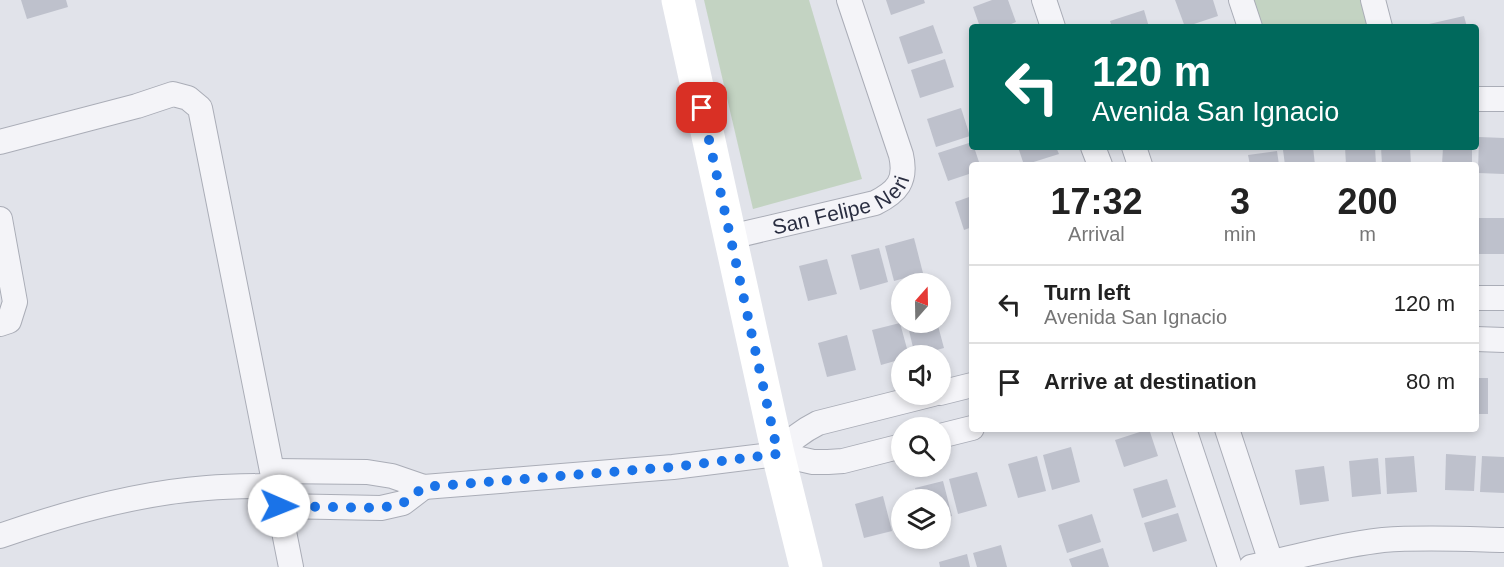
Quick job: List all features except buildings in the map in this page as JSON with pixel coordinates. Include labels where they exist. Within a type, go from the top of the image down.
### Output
[{"type":"main road","points":[[678,0],[778,454],[806,567]]},
{"type":"street","name":"San Felipe Neri","points":[[730,237],[875,203],[892,195],[901,180],[904,167],[902,155],[849,0]]},
{"type":"street","points":[[1044,0],[1052,24]]},
{"type":"street","points":[[1241,0],[1249,24]]},
{"type":"street","points":[[1373,0],[1379,24]]},
{"type":"street","points":[[0,142],[137,106],[173,94],[188,98],[200,108],[291,567]]},
{"type":"street","points":[[1479,99],[1504,99]]},
{"type":"street","points":[[0,219],[15,302],[9,321],[0,324]]},
{"type":"street","points":[[1479,298],[1504,298]]},
{"type":"street","points":[[1479,339],[1504,340]]},
{"type":"street","points":[[951,390],[969,386]]},
{"type":"street","points":[[778,454],[801,432],[818,423],[891,405]]},
{"type":"street","points":[[951,433],[969,429]]},
{"type":"street","points":[[1185,432],[1230,567]]},
{"type":"street","points":[[1228,432],[1261,565],[1349,545],[1381,541],[1412,538],[1504,540]]},
{"type":"street","points":[[0,536],[72,513],[137,498],[206,488],[276,488],[367,472],[392,476],[424,487],[673,467],[778,454],[813,462],[828,462],[891,448]]},
{"type":"street","points":[[276,488],[381,508],[403,503],[424,487]]},
{"type":"green space","points":[[704,0],[809,0],[862,179],[753,209]]},
{"type":"green space","points":[[1252,0],[1361,0],[1367,24],[1259,24]]},
{"type":"route","points":[[279,506],[381,508],[403,503],[424,487],[673,467],[778,454],[702,108]]}]
